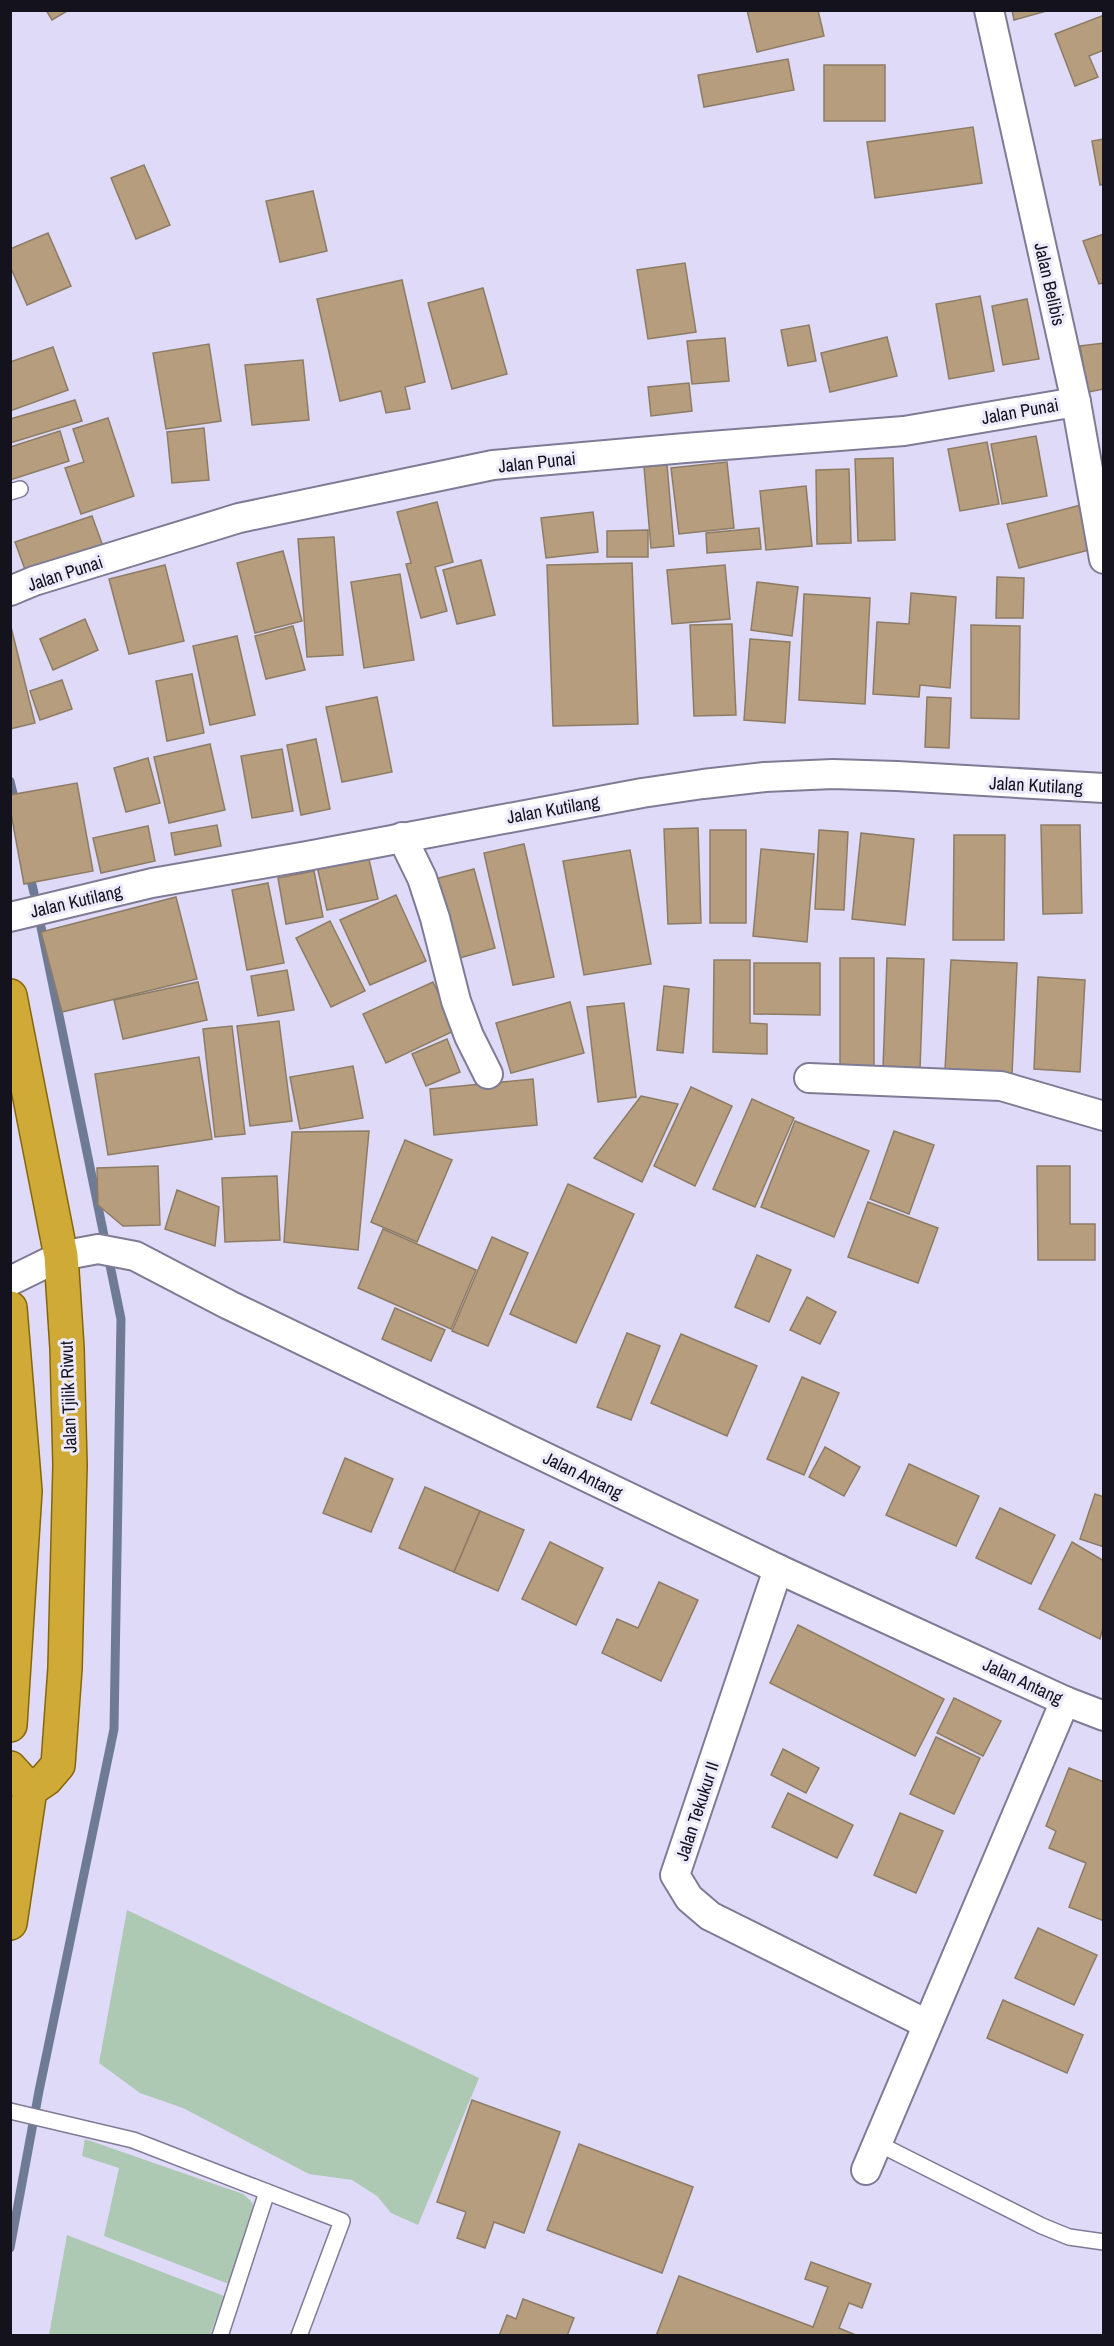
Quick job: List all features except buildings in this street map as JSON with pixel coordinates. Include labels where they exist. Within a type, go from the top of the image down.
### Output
[{"type":"highway","name":"Jalan Tjilik Riwut","points":[[10,996],[61,1256],[67,1348],[70,1465],[65,1668],[58,1765],[46,1779],[20,1779],[10,1923]]},
{"type":"highway","points":[[10,1308],[25,1491],[10,1725]]},
{"type":"street","name":"Jalan Belibis","points":[[989,10],[1076,402],[1104,559]]},
{"type":"street","name":"Jalan Punai","points":[[10,591],[34,581],[239,518],[494,465],[904,431],[1076,402]]},
{"type":"street","name":"Jalan Kutilang","points":[[10,916],[152,883],[642,793],[765,777],[833,774],[897,776],[1104,788]]},
{"type":"street","points":[[402,837],[422,878],[435,918],[456,1001],[469,1036],[488,1074]]},
{"type":"street","points":[[809,1077],[1001,1086],[1104,1116]]},
{"type":"street","name":"Jalan Antang","points":[[10,1281],[61,1256],[98,1249],[135,1256],[229,1305],[778,1569],[1065,1701],[1104,1716]]},
{"type":"street","name":"Jalan Tekukur II","points":[[778,1569],[675,1875],[689,1898],[710,1916],[927,2024]]},
{"type":"street","points":[[866,2170],[1065,1701]]},
{"type":"lane","points":[[10,2111],[133,2140],[342,2221],[299,2336]]},
{"type":"lane","points":[[877,2143],[1042,2226],[1069,2237],[1104,2242]]},
{"type":"lane","points":[[220,2336],[267,2192]]},
{"type":"green space","points":[[127,1910],[479,2078],[418,2225],[391,2213],[377,2196],[352,2180],[309,2174],[183,2108],[140,2093],[99,2063]]},
{"type":"green space","points":[[85,2139],[243,2194],[252,2202],[255,2212],[229,2284],[104,2236],[119,2168],[82,2156]]},
{"type":"green space","points":[[67,2235],[224,2296],[210,2335],[49,2335]]},
{"type":"waterway","points":[[10,781],[16,806]]},
{"type":"waterway","points":[[29,872],[34,893]]},
{"type":"waterway","points":[[10,2248],[39,2091],[114,1729],[121,1319],[41,927]]}]
